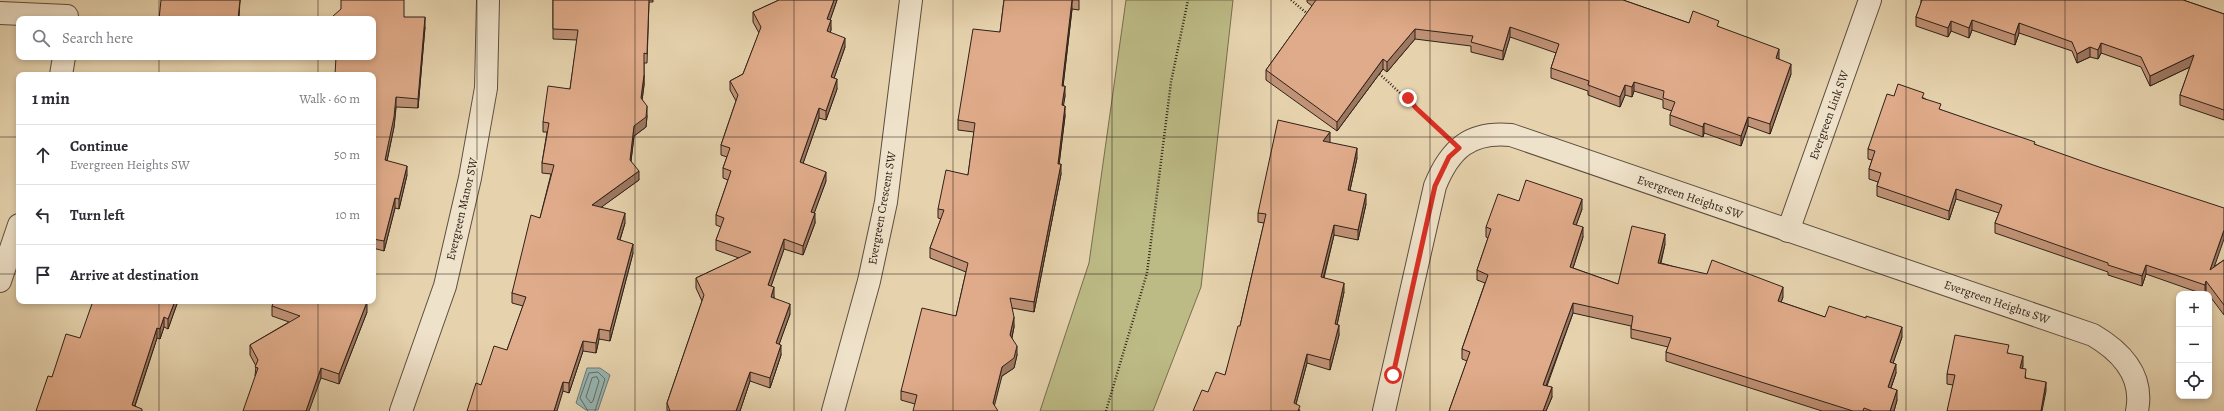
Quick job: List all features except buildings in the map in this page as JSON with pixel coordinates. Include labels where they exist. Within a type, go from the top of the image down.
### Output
[{"type":"street","name":"Evergreen Manor SW","points":[[401,411],[445,286],[470,178],[486,88],[488,0]]},
{"type":"street","name":"Evergreen Crescent SW","points":[[833,411],[869,281],[886,202],[911,0]]},
{"type":"street","name":"Evergreen Link SW","points":[[1788,231],[1870,0]]},
{"type":"street","points":[[0,13],[67,12]]},
{"type":"street","points":[[62,72],[64,60]]},
{"type":"street","name":"Evergreen Heights SW","points":[[1384,411],[1435,186],[1449,157],[1459,148],[1482,136],[1511,135],[2093,335],[2110,344],[2125,359],[2136,381],[2140,398],[2137,411]]},
{"type":"street","points":[[0,281],[16,234]]},
{"type":"path","points":[[1106,411],[1147,273],[1171,82],[1188,0]]},
{"type":"path","points":[[1291,0],[1314,20]]},
{"type":"path","points":[[1373,68],[1408,98],[1416,108],[1459,148]]},
{"type":"shaded area","points":[[1126,0],[1233,0],[1201,287],[1153,411],[1040,411],[1089,263]]},
{"type":"water","points":[[587,368],[600,368],[610,375],[598,410],[586,410],[576,403]]},
{"type":"route","points":[[1393,375],[1435,186],[1449,157],[1459,148],[1416,108],[1408,98]]}]
